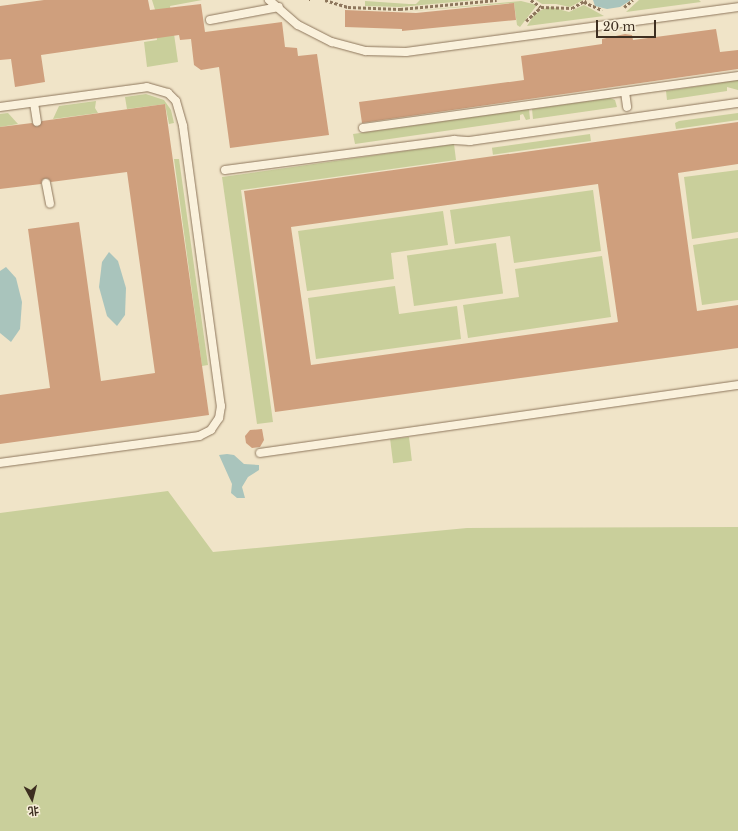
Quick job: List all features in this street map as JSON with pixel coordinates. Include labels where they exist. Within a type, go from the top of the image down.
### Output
[{"type":"lane","points":[[270,0],[298,25],[332,42],[366,51],[406,52],[738,7]]},
{"type":"lane","points":[[210,20],[279,8]]},
{"type":"lane","points":[[363,128],[738,76]]},
{"type":"lane","points":[[0,107],[146,87],[168,93],[176,101],[183,126],[221,406],[219,418],[211,430],[199,436],[0,463]]},
{"type":"lane","points":[[625,92],[627,107]]},
{"type":"lane","points":[[34,102],[37,122]]},
{"type":"lane","points":[[225,170],[454,140],[470,141],[738,103]]},
{"type":"lane","points":[[46,183],[50,204]]},
{"type":"lane","points":[[260,453],[738,385]]},
{"type":"path","points":[[325,0],[348,7],[400,9],[497,0]]},
{"type":"path","points":[[531,0],[541,7],[572,8],[585,1],[609,12]]},
{"type":"path","points":[[618,10],[633,0]]},
{"type":"path","points":[[524,36],[526,21],[541,7]]},
{"type":"green space","points":[[152,0],[202,0],[170,6],[178,62],[147,67],[144,42],[157,40],[154,16],[157,16]]},
{"type":"green space","points":[[420,0],[476,0],[400,7],[365,6],[365,1],[416,4]]},
{"type":"green space","points":[[536,0],[583,0],[570,7],[556,4],[542,4]]},
{"type":"green space","points":[[639,0],[699,0],[701,2],[626,12]]},
{"type":"green space","points":[[521,1],[537,5],[520,27],[517,25],[514,3],[400,12]]},
{"type":"green space","points":[[584,5],[604,16],[527,26],[534,15],[543,9],[551,7],[569,12]]},
{"type":"green space","points":[[738,80],[738,90],[727,87],[727,91],[667,100],[666,91]]},
{"type":"green space","points":[[146,94],[164,100],[171,110],[174,123],[169,124],[165,104],[127,109],[125,97]]},
{"type":"green space","points":[[610,98],[615,100],[617,107],[533,119],[532,109]]},
{"type":"green space","points":[[96,101],[95,108],[98,113],[53,119],[59,106]]},
{"type":"green space","points":[[529,109],[530,119],[526,120],[523,114],[520,115],[520,120],[355,144],[353,134]]},
{"type":"green space","points":[[8,113],[18,124],[0,127],[0,114]]},
{"type":"green space","points":[[738,113],[738,120],[676,129],[675,123],[679,121]]},
{"type":"green space","points":[[590,134],[591,141],[493,155],[492,148]]},
{"type":"green space","points":[[454,144],[456,160],[241,190],[273,422],[257,424],[222,177]]},
{"type":"green space","points":[[174,159],[179,159],[208,365],[202,366]]},
{"type":"green space","points":[[738,170],[738,232],[692,239],[684,177]]},
{"type":"green space","points":[[593,190],[601,251],[514,263],[510,236],[455,244],[450,210]]},
{"type":"green space","points":[[443,211],[448,245],[391,253],[394,279],[307,291],[298,231]]},
{"type":"green space","points":[[738,238],[738,300],[702,305],[693,245]]},
{"type":"green space","points":[[496,243],[503,294],[414,306],[407,256]]},
{"type":"green space","points":[[602,256],[611,317],[468,338],[463,305],[519,297],[515,269]]},
{"type":"green space","points":[[395,286],[399,314],[457,306],[461,339],[316,359],[308,298]]},
{"type":"green space","points":[[409,437],[412,461],[393,463],[390,439]]},
{"type":"green space","points":[[168,491],[213,552],[467,528],[738,527],[738,831],[0,831],[0,513]]},
{"type":"water","points":[[593,0],[631,0],[620,7],[607,9],[595,6]]},
{"type":"water","points":[[109,252],[118,261],[126,288],[125,315],[117,326],[107,316],[99,287],[102,262]]},
{"type":"water","points":[[6,267],[16,278],[22,302],[20,329],[11,342],[0,333],[0,271]]},
{"type":"water","points":[[219,455],[234,455],[244,464],[259,465],[259,470],[248,477],[242,487],[245,498],[237,498],[231,493],[232,484]]},
{"type":"building","points":[[44,0],[148,0],[150,10],[201,4],[205,32],[282,22],[285,47],[297,48],[298,56],[317,54],[329,135],[230,148],[219,67],[201,70],[194,65],[191,39],[180,40],[179,35],[41,55],[45,82],[15,87],[11,59],[0,60],[0,6]]},
{"type":"building","points":[[514,3],[516,20],[402,31],[402,29],[345,27],[345,10],[416,13]]},
{"type":"building","points":[[716,29],[720,52],[738,50],[738,69],[362,123],[359,102],[524,80],[521,56],[602,44],[602,39],[625,34],[632,35],[633,40]]},
{"type":"building","points":[[165,104],[209,415],[0,444],[0,395],[50,388],[28,229],[79,222],[101,381],[155,373],[127,172],[51,182],[45,178],[41,184],[0,189],[0,127],[32,123],[37,127],[42,121]]},
{"type":"building","points":[[738,122],[738,164],[678,173],[697,311],[738,305],[738,348],[275,412],[244,191]],"holes":[[[598,184],[618,322],[311,365],[291,227]]]},
{"type":"building","points":[[262,429],[264,440],[260,447],[252,448],[246,443],[245,436],[250,430]]}]
